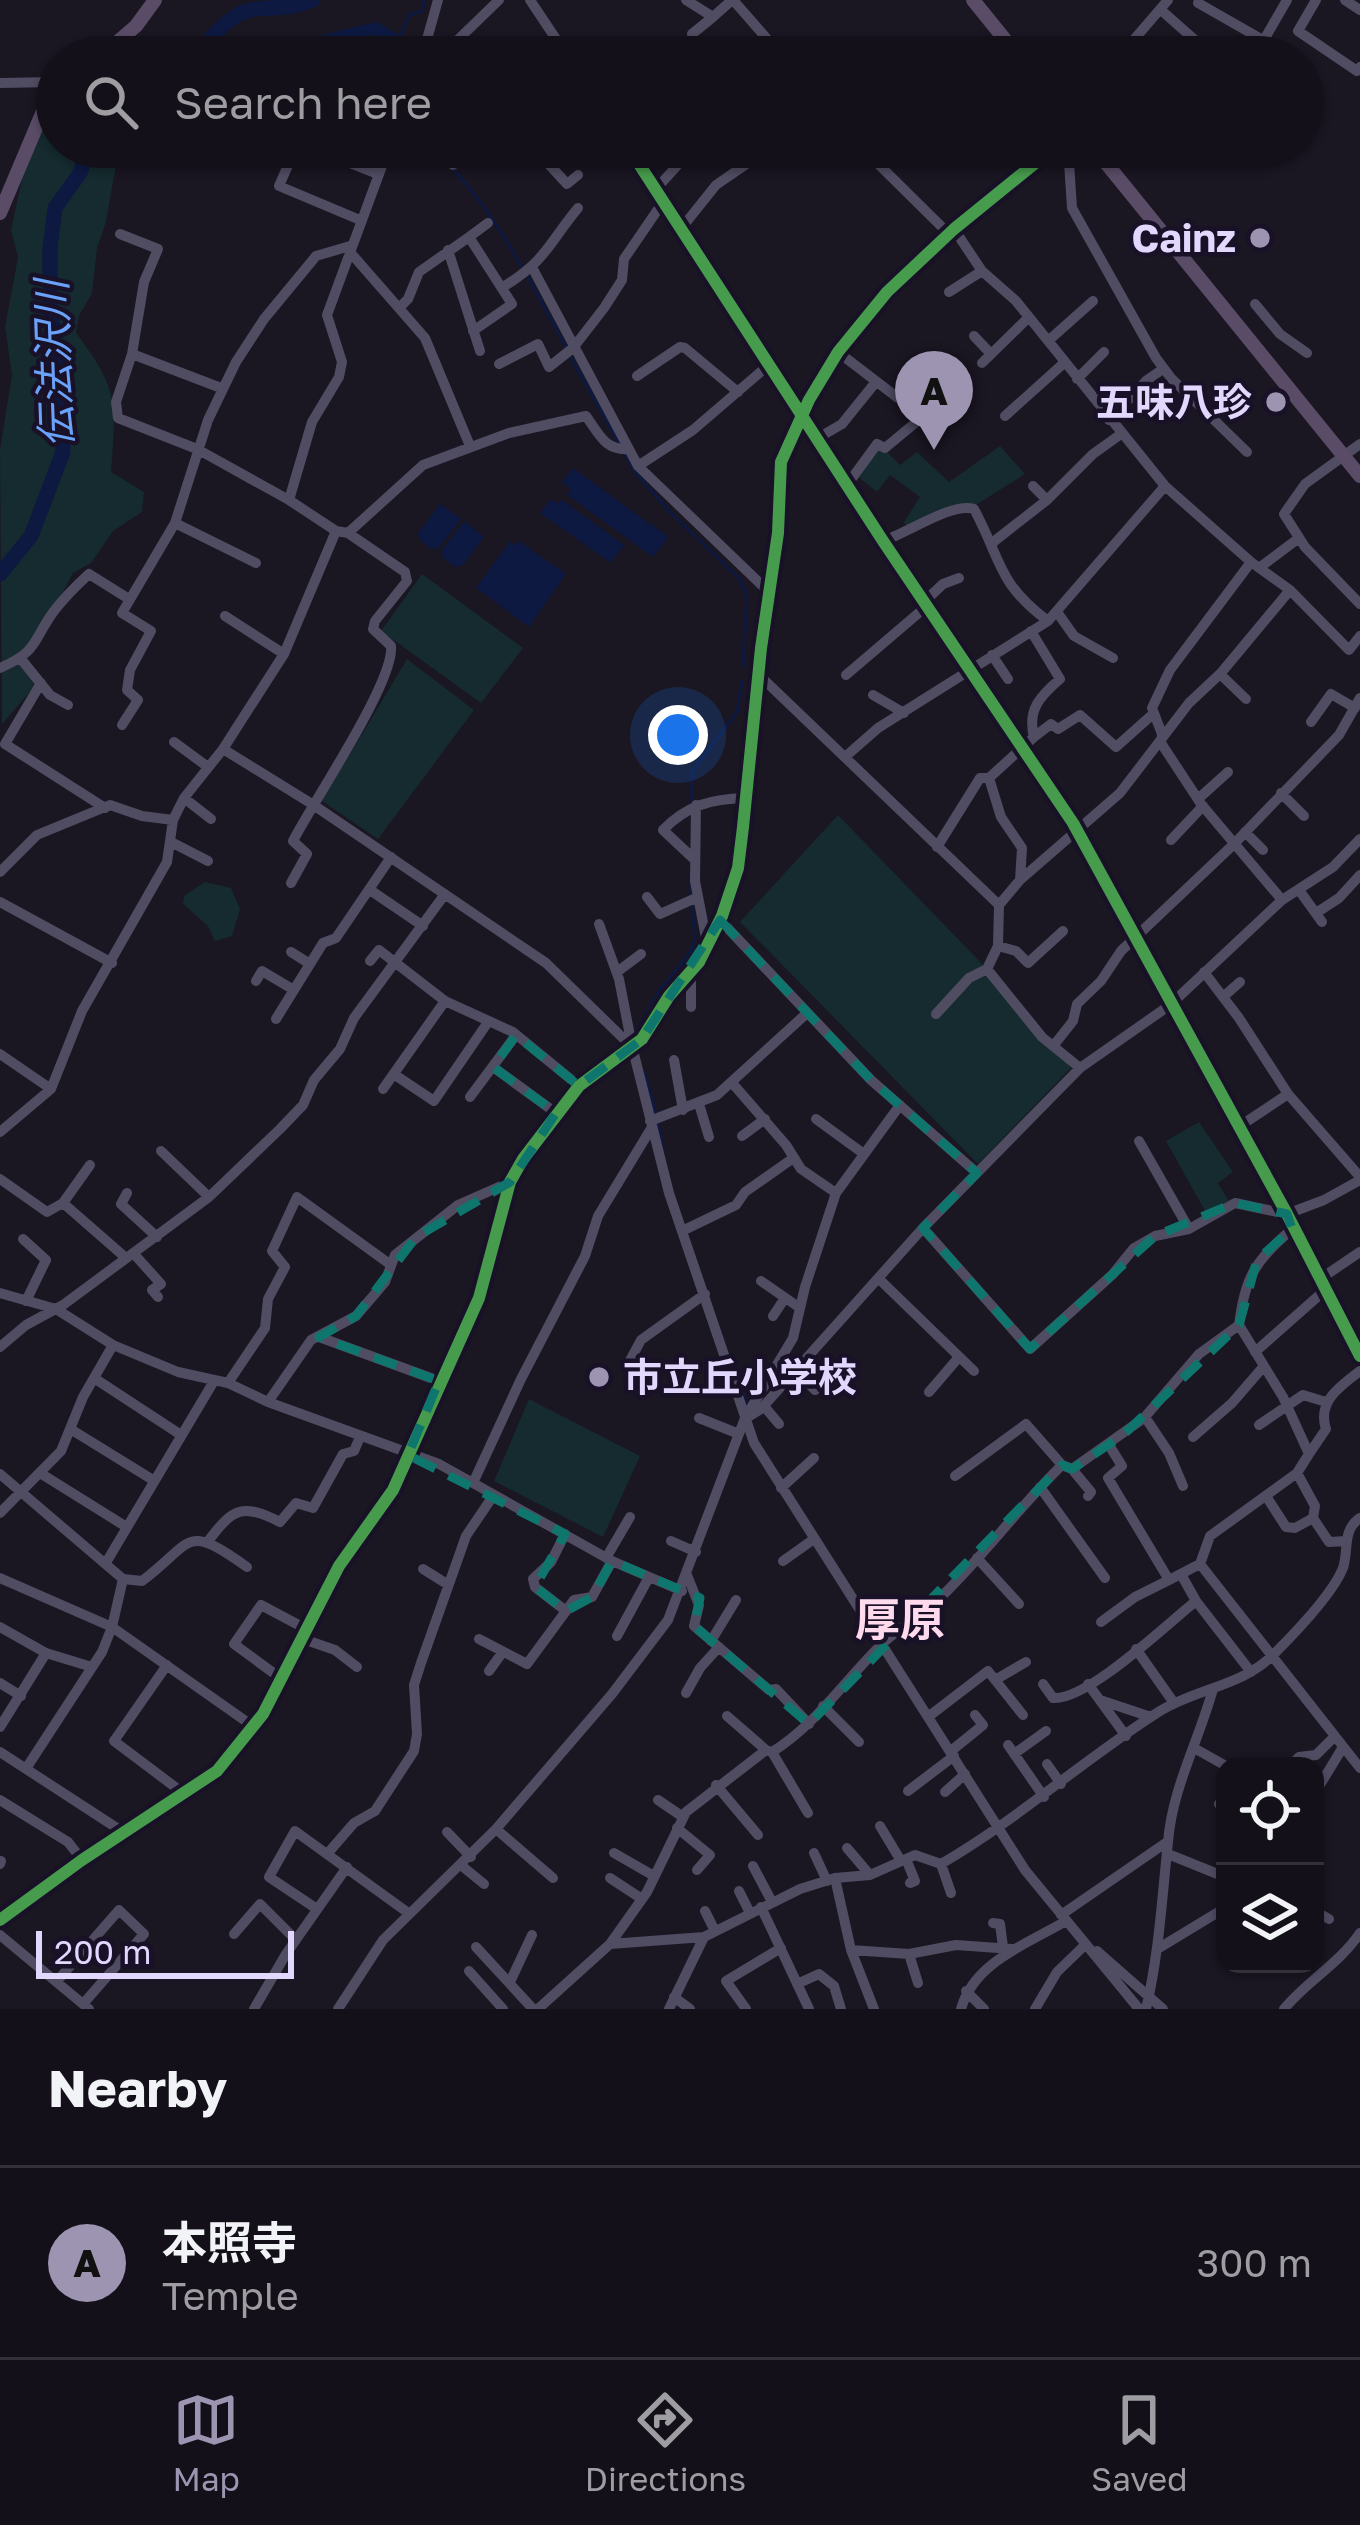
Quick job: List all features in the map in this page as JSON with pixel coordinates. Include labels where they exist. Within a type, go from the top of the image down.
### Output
[{"type":"main road","points":[[124,36],[155,0]]},
{"type":"main road","points":[[973,0],[1002,36]]},
{"type":"main road","points":[[0,213],[36,128]]},
{"type":"main road","points":[[1110,168],[1360,476]]},
{"type":"street","points":[[428,36],[438,0]]},
{"type":"street","points":[[462,36],[499,0]]},
{"type":"street","points":[[530,0],[554,36]]},
{"type":"street","points":[[686,0],[713,17]]},
{"type":"street","points":[[692,34],[732,0],[764,36]]},
{"type":"street","points":[[1306,36],[1298,31],[1316,0]]},
{"type":"street","points":[[1345,0],[1360,10]]},
{"type":"street","points":[[1265,36],[1284,1]]},
{"type":"street","points":[[1182,26],[1199,2],[1256,36]]},
{"type":"street","points":[[1140,36],[1164,5],[1192,36]]},
{"type":"street","points":[[1324,48],[1357,70],[1360,67]]},
{"type":"street","points":[[0,82],[36,82]]},
{"type":"street","points":[[287,168],[279,186],[361,220]]},
{"type":"street","points":[[363,168],[378,174]]},
{"type":"street","points":[[289,500],[311,422],[339,376],[342,362],[327,315],[380,168]]},
{"type":"street","points":[[552,168],[567,184],[578,175]]},
{"type":"street","points":[[642,168],[1077,831],[1360,1355]]},
{"type":"street","points":[[656,189],[675,168]]},
{"type":"street","points":[[680,230],[716,185],[741,168]]},
{"type":"street","points":[[884,168],[952,231],[982,271],[1029,317],[1165,486],[1290,590],[1360,662]]},
{"type":"street","points":[[0,1920],[82,1859],[217,1771],[254,1727],[283,1680],[339,1566],[394,1490],[478,1298],[510,1182],[579,1086],[636,1043],[691,972],[720,920],[738,868],[778,533],[781,462],[803,416],[863,317],[952,231],[1029,168]]},
{"type":"street","points":[[1069,168],[1072,208],[1163,369],[1247,452]]},
{"type":"street","points":[[499,364],[538,344],[549,367],[573,347],[622,280],[624,259],[663,202]]},
{"type":"street","points":[[503,287],[533,269],[578,208]]},
{"type":"street","points":[[399,308],[419,272],[488,223]]},
{"type":"street","points":[[120,234],[158,248],[144,282],[132,354],[116,402],[118,418],[197,449],[405,572],[406,581],[375,621],[374,629],[391,646],[392,654],[377,694],[293,842],[307,854],[291,884]]},
{"type":"street","points":[[470,237],[512,304],[473,331]]},
{"type":"street","points":[[349,248],[425,338],[470,446]]},
{"type":"street","points":[[122,725],[138,700],[127,690],[130,670],[151,631],[122,613],[175,523],[221,388],[264,320],[316,256],[349,248]]},
{"type":"street","points":[[448,250],[480,351]]},
{"type":"street","points":[[533,269],[638,466],[770,593]]},
{"type":"street","points":[[949,292],[982,271]]},
{"type":"street","points":[[1048,341],[1093,301]]},
{"type":"street","points":[[1255,304],[1280,334],[1307,353]]},
{"type":"street","points":[[974,336],[986,358],[1029,317]]},
{"type":"street","points":[[1259,353],[1280,334]]},
{"type":"street","points":[[637,376],[680,347],[738,392]]},
{"type":"street","points":[[838,352],[898,398],[911,397],[926,414],[884,448],[878,444],[848,485]]},
{"type":"street","points":[[1077,379],[1104,352]]},
{"type":"street","points":[[132,354],[221,388]]},
{"type":"street","points":[[638,466],[693,430],[771,363]]},
{"type":"street","points":[[1005,416],[1064,363]]},
{"type":"street","points":[[1109,420],[1163,369]]},
{"type":"street","points":[[818,438],[842,424],[875,383]]},
{"type":"street","points":[[0,1132],[51,1089],[82,1011],[167,862],[173,820],[184,798],[223,749],[284,654],[342,532],[409,475],[470,446],[586,416],[606,445],[629,449]]},
{"type":"street","points":[[992,543],[1121,434]]},
{"type":"street","points":[[1360,445],[1305,484],[1284,514],[1337,585],[1360,604]]},
{"type":"street","points":[[1033,486],[1047,500]]},
{"type":"street","points":[[845,757],[1052,616],[1165,486]]},
{"type":"street","points":[[884,542],[964,506],[974,509],[1006,584],[1018,599],[1113,658]]},
{"type":"street","points":[[175,523],[256,563]]},
{"type":"street","points":[[937,847],[980,778],[989,778],[1052,724],[1058,730],[1080,715],[1117,747],[1153,714],[1170,670],[1255,565],[1300,538]]},
{"type":"street","points":[[0,668],[21,659],[42,638],[51,615],[89,574],[129,599]]},
{"type":"street","points":[[846,675],[943,584],[959,578]]},
{"type":"street","points":[[936,1014],[969,977],[987,969],[998,946],[999,905],[1020,880],[1120,794],[1189,703],[1220,674],[1290,590]]},
{"type":"street","points":[[225,616],[284,654]]},
{"type":"street","points":[[1031,632],[1060,679],[1037,701],[1030,722],[1034,736]]},
{"type":"street","points":[[1349,650],[1360,636]]},
{"type":"street","points":[[992,656],[1008,680]]},
{"type":"street","points":[[21,659],[68,705]]},
{"type":"street","points":[[758,674],[999,905]]},
{"type":"street","points":[[1220,674],[1246,699]]},
{"type":"street","points":[[41,683],[4,745],[105,808]]},
{"type":"street","points":[[1054,1046],[1072,1021],[1077,1004],[1101,981],[1121,951],[1339,735],[1358,702],[1331,694],[1311,722]]},
{"type":"street","points":[[873,695],[904,713]]},
{"type":"street","points":[[1153,714],[1161,743],[1200,802],[1282,900]]},
{"type":"street","points":[[174,742],[208,767]]},
{"type":"street","points":[[223,749],[546,963],[636,1043]]},
{"type":"street","points":[[1172,840],[1228,772]]},
{"type":"street","points":[[989,778],[1001,817],[1022,848],[1020,880]]},
{"type":"street","points":[[1281,793],[1304,816]]},
{"type":"street","points":[[184,798],[211,819]]},
{"type":"street","points":[[692,857],[663,830],[693,807],[711,800],[746,798]]},
{"type":"street","points":[[0,872],[37,836],[110,805],[142,817],[173,820]]},
{"type":"street","points":[[693,807],[694,898],[707,947]]},
{"type":"street","points":[[1245,832],[1263,850]]},
{"type":"street","points":[[173,842],[208,861]]},
{"type":"street","points":[[745,1418],[764,1406],[923,1228],[1080,1068],[1170,1005],[1282,900],[1345,858],[1359,843]]},
{"type":"street","points":[[276,1019],[323,943],[336,938],[391,857]]},
{"type":"street","points":[[1299,890],[1319,917],[1360,875]]},
{"type":"street","points":[[370,890],[423,926]]},
{"type":"street","points":[[0,1346],[208,1197],[303,1105],[354,1018],[445,894]]},
{"type":"street","points":[[647,896],[660,914],[694,898]]},
{"type":"street","points":[[0,902],[112,963]]},
{"type":"street","points":[[720,920],[806,1014],[977,1173]]},
{"type":"street","points":[[599,924],[617,972],[654,1121],[754,1443],[1025,1870],[1139,2006]]},
{"type":"street","points":[[998,946],[1016,951],[1028,963],[1064,932]]},
{"type":"street","points":[[370,961],[379,950],[446,1000],[516,1035],[579,1086]]},
{"type":"street","points":[[292,952],[310,964]]},
{"type":"street","points":[[617,972],[641,954]]},
{"type":"street","points":[[987,969],[1042,1037],[1080,1068]]},
{"type":"street","points":[[256,981],[262,971],[293,990]]},
{"type":"street","points":[[691,972],[691,1007]]},
{"type":"street","points":[[923,1228],[1030,1348],[1113,1274],[1134,1248],[1155,1236],[1189,1229],[1235,1203],[1287,1214],[1324,1200],[1360,1178],[1288,1094],[1204,972]]},
{"type":"street","points":[[1223,997],[1240,982]]},
{"type":"street","points":[[383,1089],[446,1000]]},
{"type":"street","points":[[473,1483],[520,1379],[585,1256],[598,1216],[654,1121],[699,1104],[733,1084],[806,1014]]},
{"type":"street","points":[[395,1075],[434,1101],[488,1022]]},
{"type":"street","points":[[470,1097],[516,1035]]},
{"type":"street","points":[[0,1054],[51,1089]]},
{"type":"street","points":[[674,1060],[682,1110]]},
{"type":"street","points":[[493,1067],[556,1113]]},
{"type":"street","points":[[733,1084],[792,1159],[836,1193]]},
{"type":"street","points":[[1237,1127],[1288,1094]]},
{"type":"street","points":[[699,1104],[709,1137]]},
{"type":"street","points":[[338,2009],[383,1940],[496,1829],[612,1694],[668,1620],[745,1418],[793,1338],[836,1193],[900,1105]]},
{"type":"street","points":[[742,1136],[765,1119]]},
{"type":"street","points":[[817,1119],[864,1154]]},
{"type":"street","points":[[1139,1141],[1189,1229]]},
{"type":"street","points":[[160,1151],[208,1197]]},
{"type":"street","points":[[687,1229],[736,1205],[745,1192],[792,1159]]},
{"type":"street","points":[[0,1179],[47,1212],[63,1203],[90,1166]]},
{"type":"street","points":[[268,1402],[310,1340],[356,1316],[385,1282],[395,1255],[458,1205],[510,1182]]},
{"type":"street","points":[[128,1193],[121,1204],[157,1237]]},
{"type":"street","points":[[229,1383],[266,1328],[268,1298],[286,1267],[272,1251],[297,1197],[391,1265]]},
{"type":"street","points":[[63,1203],[161,1284],[152,1290],[158,1297]]},
{"type":"street","points":[[1292,1228],[1257,1260],[1242,1299],[1239,1325],[1309,1454]]},
{"type":"street","points":[[23,1239],[46,1260],[26,1301]]},
{"type":"street","points":[[1255,1352],[1360,1252]]},
{"type":"street","points":[[879,1279],[974,1371]]},
{"type":"street","points":[[761,1281],[800,1308]]},
{"type":"street","points":[[0,1293],[56,1309],[113,1346],[178,1372],[229,1383],[268,1402],[439,1464],[609,1560],[682,1591]]},
{"type":"street","points":[[627,1366],[641,1340],[706,1294]]},
{"type":"street","points":[[773,1316],[785,1298]]},
{"type":"street","points":[[514,2009],[534,2008],[610,1944],[642,1900],[680,1822],[716,1785],[808,1724],[882,1643],[925,1612],[1040,1487],[1145,1417],[1199,1354],[1239,1325]]},
{"type":"street","points":[[320,1336],[439,1381]]},
{"type":"street","points":[[0,1513],[61,1451],[113,1346]]},
{"type":"street","points":[[929,1392],[959,1357]]},
{"type":"street","points":[[1193,1437],[1264,1366]]},
{"type":"street","points":[[796,1370],[815,1390]]},
{"type":"street","points":[[1101,1622],[1135,1597],[1200,1564],[1210,1536],[1298,1473],[1326,1429],[1321,1414],[1326,1402],[1360,1371]]},
{"type":"street","points":[[94,1378],[181,1435]]},
{"type":"street","points":[[107,1561],[214,1381]]},
{"type":"street","points":[[1258,1425],[1303,1395],[1326,1402]]},
{"type":"street","points":[[764,1406],[779,1424]]},
{"type":"street","points":[[1145,1417],[1169,1453],[1183,1486]]},
{"type":"street","points":[[699,1418],[739,1434]]},
{"type":"street","points":[[955,1476],[1026,1424],[1091,1492],[1088,1496]]},
{"type":"street","points":[[72,1430],[153,1480]]},
{"type":"street","points":[[0,1474],[123,1579],[142,1581],[178,1547],[209,1540],[226,1517],[243,1510],[258,1511],[280,1522],[296,1503],[314,1508],[343,1454],[354,1451],[360,1437]]},
{"type":"street","points":[[1109,1445],[1122,1466],[1108,1478],[1176,1578],[1251,1672]]},
{"type":"street","points":[[781,1488],[814,1458]]},
{"type":"street","points":[[40,1473],[125,1526]]},
{"type":"street","points":[[1298,1473],[1315,1506],[1313,1518],[1329,1542],[1347,1541]]},
{"type":"street","points":[[310,1474],[327,1483]]},
{"type":"street","points":[[1040,1487],[1105,1577]]},
{"type":"street","points":[[328,1853],[354,1823],[375,1811],[414,1751],[415,1685],[466,1536],[493,1496]]},
{"type":"street","points":[[1266,1496],[1286,1527],[1295,1528],[1313,1518]]},
{"type":"street","points":[[479,1639],[527,1664],[574,1600],[592,1597],[629,1517]]},
{"type":"street","points":[[610,1944],[710,1934],[831,1879],[870,1875],[915,1855],[941,1864],[1001,1829],[1174,1702],[1251,1672],[1272,1657],[1334,1583],[1345,1560],[1352,1523],[1360,1518]]},
{"type":"street","points":[[565,1534],[551,1562],[533,1579],[536,1587],[566,1611]]},
{"type":"street","points":[[784,1562],[814,1539]]},
{"type":"street","points":[[209,1540],[247,1567]]},
{"type":"street","points":[[671,1541],[696,1552]]},
{"type":"street","points":[[977,1558],[1019,1604]]},
{"type":"street","points":[[1200,1564],[1360,1768]]},
{"type":"street","points":[[423,1569],[447,1584]]},
{"type":"street","points":[[687,1576],[698,1605],[694,1626],[769,1690],[776,1689],[808,1724]]},
{"type":"street","points":[[0,1579],[112,1628],[254,1727]]},
{"type":"street","points":[[27,1767],[112,1628],[123,1579]]},
{"type":"street","points":[[617,1636],[648,1579]]},
{"type":"street","points":[[686,1693],[736,1600]]},
{"type":"street","points":[[1043,1684],[1061,1699],[1088,1684],[1196,1601]]},
{"type":"street","points":[[283,1680],[234,1644],[261,1604],[357,1667]]},
{"type":"street","points":[[0,1627],[46,1653],[92,1667]]},
{"type":"street","points":[[1136,1649],[1174,1702]]},
{"type":"street","points":[[0,1727],[46,1653]]},
{"type":"street","points":[[489,1671],[502,1653]]},
{"type":"street","points":[[995,1680],[1026,1662]]},
{"type":"street","points":[[167,1665],[114,1741],[183,1793]]},
{"type":"street","points":[[928,1717],[988,1671],[1023,1715]]},
{"type":"street","points":[[0,1683],[21,1696]]},
{"type":"street","points":[[1088,1684],[1126,1736]]},
{"type":"street","points":[[1119,2009],[1139,2006],[1150,1994],[1178,1793],[1213,1689]]},
{"type":"street","points":[[1100,1700],[1151,1717]]},
{"type":"street","points":[[823,1706],[859,1742]]},
{"type":"street","points":[[727,1715],[769,1751],[808,1813]]},
{"type":"street","points":[[908,1791],[983,1725],[975,1715]]},
{"type":"street","points":[[1044,1797],[1011,1750],[1046,1731]]},
{"type":"street","points":[[1299,1757],[1316,1755],[1339,1742]]},
{"type":"street","points":[[1324,1773],[1339,1742]]},
{"type":"street","points":[[1194,1748],[1216,1760]]},
{"type":"street","points":[[0,1752],[124,1832]]},
{"type":"street","points":[[1047,1764],[1061,1784]]},
{"type":"street","points":[[945,1792],[965,1774]]},
{"type":"street","points":[[716,1785],[758,1835]]},
{"type":"street","points":[[0,1800],[68,1842],[82,1859]]},
{"type":"street","points":[[658,1800],[710,1855],[697,1870]]},
{"type":"street","points":[[880,1826],[904,1860],[915,1881],[910,1883]]},
{"type":"street","points":[[496,1829],[533,1870],[553,1878]]},
{"type":"street","points":[[317,1909],[269,1877],[295,1831],[407,1912]]},
{"type":"street","points":[[447,1832],[484,1884]]},
{"type":"street","points":[[847,1848],[870,1875]]},
{"type":"street","points":[[1168,1848],[1216,1872]]},
{"type":"street","points":[[962,2009],[966,1991],[1008,1948],[1067,1922],[1168,1848]]},
{"type":"street","points":[[614,1853],[654,1876]]},
{"type":"street","points":[[814,1853],[831,1879],[874,2009]]},
{"type":"street","points":[[941,1864],[951,1893]]},
{"type":"street","points":[[753,1866],[763,1906],[809,2009]]},
{"type":"street","points":[[254,2009],[347,1868]]},
{"type":"street","points":[[610,1878],[642,1900]]},
{"type":"street","points":[[757,1881],[763,1906]]},
{"type":"street","points":[[740,1891],[763,1906]]},
{"type":"street","points":[[0,1901],[13,1910]]},
{"type":"street","points":[[234,1934],[260,1904],[296,1940]]},
{"type":"street","points":[[0,1935],[86,2006],[144,1934],[119,1910],[58,1980]]},
{"type":"street","points":[[690,2009],[672,2003],[710,1934],[705,1910]]},
{"type":"street","points":[[1159,1948],[1216,1914]]},
{"type":"street","points":[[1324,1916],[1329,1918]]},
{"type":"street","points":[[993,1922],[1000,1924],[1008,1948]]},
{"type":"street","points":[[1067,1922],[1163,2009]]},
{"type":"street","points":[[1284,2009],[1360,1933]]},
{"type":"street","points":[[511,1980],[532,1935]]},
{"type":"street","points":[[658,1940],[669,1952]]},
{"type":"street","points":[[851,1950],[910,1954],[956,1945],[1008,1948]]},
{"type":"street","points":[[1035,2009],[1058,1972],[1084,1945]]},
{"type":"street","points":[[476,1947],[534,2008]]},
{"type":"street","points":[[746,2009],[726,1981],[781,1948]]},
{"type":"street","points":[[910,1954],[918,1983]]},
{"type":"street","points":[[469,1971],[503,2009]]},
{"type":"street","points":[[797,1984],[819,1974],[835,1986],[841,2009]]},
{"type":"street","points":[[966,1991],[984,2009]]},
{"type":"highlighted area","points":[[720,920],[871,1080],[977,1173],[923,1228],[1030,1349],[1155,1236],[1235,1203],[1287,1214],[1292,1229],[1257,1260],[1239,1325],[1123,1435],[1072,1469],[1062,1465],[809,1724],[694,1626],[700,1598],[612,1561],[592,1597],[566,1611],[535,1587],[565,1534],[408,1455],[439,1381],[319,1337],[356,1316],[416,1237],[510,1182],[556,1113],[493,1067],[516,1035],[579,1086],[642,1039]]},
{"type":"green space","points":[[36,133],[36,168],[115,168],[92,293],[76,333],[112,398],[111,472],[144,492],[142,512],[113,531],[91,563],[73,573],[38,640],[21,659],[35,686],[2,724],[0,450],[12,375],[5,327],[18,257],[11,230]]},
{"type":"green space","points":[[881,446],[900,465],[917,452],[949,482],[1000,446],[1025,474],[976,505],[909,531],[904,522],[920,497],[890,475],[877,492],[857,476]]},
{"type":"green space","points":[[422,574],[523,648],[481,703],[381,631]]},
{"type":"green space","points":[[407,659],[474,710],[378,839],[322,801]]},
{"type":"green space","points":[[838,815],[987,969],[1071,1068],[978,1164],[740,922]]},
{"type":"green space","points":[[205,882],[231,888],[240,909],[232,936],[215,941],[208,926],[183,904],[184,896]]},
{"type":"green space","points":[[1199,1122],[1233,1172],[1218,1183],[1230,1203],[1209,1218],[1166,1141]]},
{"type":"green space","points":[[529,1399],[640,1456],[603,1537],[494,1481]]},
{"type":"water","points":[[376,22],[402,36],[370,34],[318,36]]},
{"type":"water","points":[[573,468],[647,522],[642,530],[649,522],[668,537],[653,557],[567,495],[571,489],[562,482]]},
{"type":"water","points":[[551,499],[558,504],[561,499],[624,545],[611,563],[540,513]]},
{"type":"water","points":[[440,504],[461,519],[439,548],[431,549],[418,533]]},
{"type":"water","points":[[464,521],[484,537],[463,565],[455,567],[443,558],[442,550]]},
{"type":"water","points":[[510,541],[515,545],[519,541],[566,574],[529,627],[476,588]]},
{"type":"waterway","name":"伝法沢川","points":[[213,36],[247,11],[313,0]]},
{"type":"waterway","points":[[400,36],[409,15],[422,11],[424,0]]},
{"type":"waterway","name":"伝法沢川","points":[[0,574],[31,536],[63,452],[50,305],[50,248],[55,208],[82,168]]},
{"type":"waterway","points":[[454,170],[502,234],[567,349]]},
{"type":"waterway","points":[[571,358],[619,443]]},
{"type":"waterway","points":[[624,452],[670,512],[739,578],[747,595],[743,666]]},
{"type":"waterway","points":[[692,806],[692,772],[737,712],[742,681]]},
{"type":"waterway","points":[[690,876],[691,896]]},
{"type":"waterway","points":[[635,1034],[659,991],[691,951],[695,937],[692,906]]},
{"type":"waterway","points":[[644,1072],[656,1114]]},
{"type":"waterway","points":[[658,1124],[663,1150]]},
{"type":"waterway","points":[[739,1381],[747,1406]]},
{"type":"cycle path","points":[[642,168],[1073,823],[1360,1356]]},
{"type":"cycle path","points":[[0,1920],[217,1771],[263,1714],[339,1566],[393,1490],[479,1298],[510,1182],[523,1159],[579,1086],[642,1039],[669,996],[699,962],[722,916],[738,868],[778,533],[781,462],[809,400],[838,352],[887,292],[1029,168]]},
{"type":"place","name":"Cainz","points":[[1260,238]]},
{"type":"place","name":"五味八珍","points":[[1276,402]]},
{"type":"place","name":"本照寺","points":[[934,450]]},
{"type":"place","name":"市立丘小学校","points":[[599,1377]]},
{"type":"district","name":"厚原","points":[[900,1620]]}]
